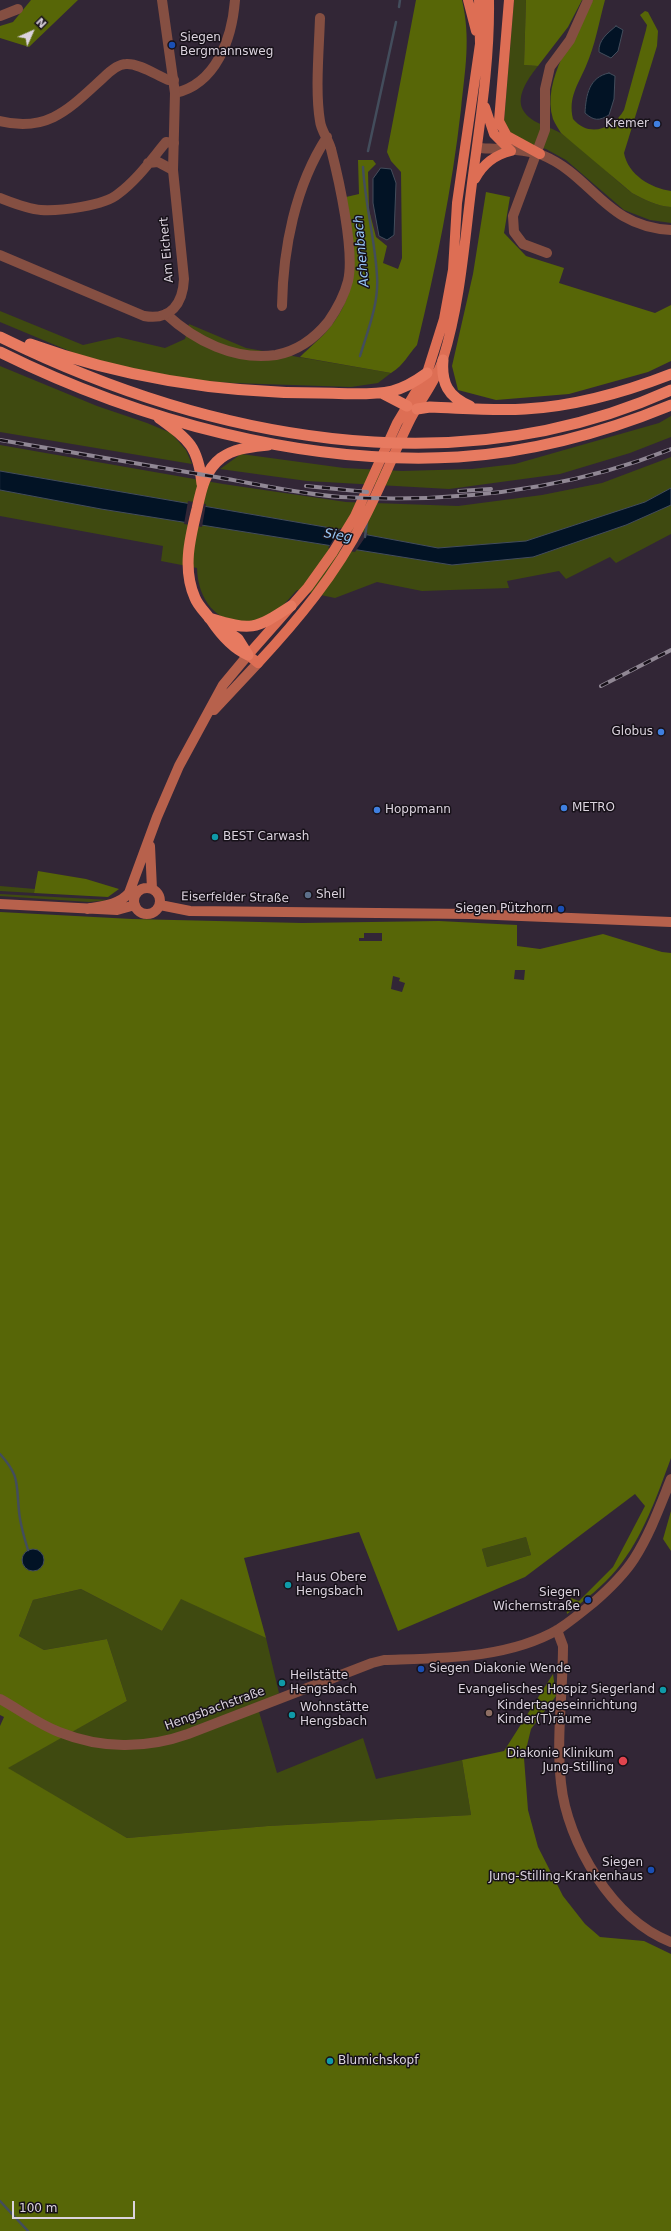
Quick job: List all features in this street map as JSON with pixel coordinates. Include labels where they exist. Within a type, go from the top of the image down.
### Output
[{"type":"highway","points":[[0,333],[89,364],[159,380],[270,392],[381,393],[405,386],[427,373]]},
{"type":"highway","points":[[0,337],[84,375],[183,408],[251,425],[352,441],[393,444],[455,443],[522,436],[577,424],[642,403],[671,390]]},
{"type":"highway","points":[[0,352],[79,387],[152,413],[278,444],[342,453],[387,456],[458,457],[526,449],[616,426],[671,405]]},
{"type":"highway","points":[[443,360],[442,373],[446,388],[455,399],[474,408]]},
{"type":"highway","points":[[381,393],[412,407],[523,409],[561,406],[603,396],[671,374]]},
{"type":"highway","points":[[152,413],[186,439],[197,454],[200,465],[202,484],[188,550],[189,581],[195,599],[209,618],[238,639],[248,655]]},
{"type":"highway","points":[[202,484],[220,459],[240,448],[278,444]]},
{"type":"highway","points":[[209,618],[247,628],[270,620],[291,606]]},
{"type":"main road","points":[[468,0],[480,44]]},
{"type":"main road","points":[[206,719],[294,625],[321,590],[362,523],[408,424],[412,407],[427,373],[444,319],[453,270],[457,203],[480,44],[479,0]]},
{"type":"main road","points":[[87,909],[112,904],[125,898],[129,893],[150,841],[157,817],[179,766],[206,719],[223,685],[308,587],[333,552],[355,516],[397,423],[434,381],[443,360],[460,288],[490,43],[489,0]]},
{"type":"main road","points":[[509,0],[499,120],[507,136],[540,154]]},
{"type":"main road","points":[[472,187],[486,163],[494,157],[510,151],[494,134],[484,101]]},
{"type":"main road","points":[[465,146],[478,148]]},
{"type":"main road","points":[[248,655],[258,663]]},
{"type":"main road","points":[[148,889],[150,841]]},
{"type":"main road","points":[[148,889],[158,894],[160,905],[152,913],[145,914],[139,911],[135,905],[137,894],[148,889]]},
{"type":"main road","points":[[0,904],[117,910],[135,905]]},
{"type":"main road","name":"Eiserfelder Straße","points":[[160,905],[190,911],[471,914],[671,922]]},
{"type":"street","name":"Am Eichert","points":[[162,0],[175,93],[173,170],[183,289],[178,303],[166,314]]},
{"type":"street","points":[[175,93],[188,90],[200,84],[212,70],[222,54],[230,30],[235,0]]},
{"type":"street","points":[[547,253],[523,244],[514,232],[513,216],[545,130],[545,89],[550,67],[570,40],[588,0]]},
{"type":"street","points":[[0,16],[18,9]]},
{"type":"street","points":[[0,255],[132,312],[153,317],[166,314],[182,330],[210,346],[252,355],[267,356],[287,353],[310,340],[323,328],[339,307],[348,280],[349,258],[344,209],[327,137],[320,122],[318,72],[320,18]]},
{"type":"street","points":[[0,121],[32,125],[53,118],[75,104],[108,73],[124,64],[133,64],[168,80],[174,80]]},
{"type":"street","points":[[282,306],[282,285],[289,238],[300,194],[319,149],[327,137]]},
{"type":"street","points":[[0,198],[41,210],[101,203],[119,194],[166,142],[174,143]]},
{"type":"street","points":[[478,148],[540,154],[560,165],[605,205],[625,218],[647,226],[671,230]]},
{"type":"street","points":[[148,163],[158,162],[173,170]]},
{"type":"street","name":"Hengsbachstraße","points":[[0,1699],[58,1732],[81,1740],[136,1746],[157,1744],[188,1734],[372,1663],[384,1660],[483,1654],[527,1642],[557,1630],[572,1620],[616,1583],[634,1560],[650,1530],[671,1479]]},
{"type":"street","points":[[557,1630],[563,1646],[559,1758],[561,1784],[571,1825],[592,1870],[616,1903],[643,1925],[671,1942]]},
{"type":"green space","points":[[31,0],[78,0],[29,47],[0,38],[0,26],[13,22]]},
{"type":"green space","points":[[416,0],[462,0],[465,14],[467,41],[464,81],[453,169],[437,257],[417,345],[403,363],[391,373],[300,357],[334,322],[343,307],[349,292],[354,261],[346,197],[359,194],[358,160],[373,160],[376,164],[368,172],[369,210],[376,237],[387,246],[383,263],[398,269],[402,258],[401,172],[391,161],[387,152]]},
{"type":"green space","points":[[514,0],[526,0],[524,65],[538,66],[524,86],[522,93],[521,104],[526,115],[536,122],[562,134],[589,155],[632,193],[651,202],[671,207],[671,223],[650,220],[624,210],[566,160],[546,149],[521,141],[512,135],[504,121]]},
{"type":"green space","points":[[526,0],[582,0],[568,27],[538,66],[524,65]]},
{"type":"green space","points":[[593,0],[605,0],[592,50],[573,98],[573,119],[579,125],[586,128],[593,130],[600,129],[614,122],[624,110],[647,25],[640,15],[645,11],[648,12],[658,31],[657,46],[624,153],[626,161],[635,174],[656,187],[671,191],[671,207],[651,202],[632,193],[561,133],[553,119],[551,104],[552,89],[556,73],[562,57]]},
{"type":"green space","points":[[486,192],[510,197],[504,233],[526,256],[564,268],[559,283],[655,313],[671,305],[671,361],[648,372],[569,394],[496,400],[458,390],[452,366],[473,274]]},
{"type":"green space","points":[[0,311],[83,345],[118,337],[165,348],[185,339],[189,324],[246,348],[391,373],[378,383],[351,387],[191,380],[121,366],[79,355],[0,322]]},
{"type":"green space","points":[[0,366],[97,406],[171,433],[186,450],[192,464],[0,432]]},
{"type":"green space","points":[[671,416],[671,437],[630,453],[560,474],[449,489],[307,481],[220,469],[241,454],[344,468],[402,471],[472,469],[515,464],[659,423]]},
{"type":"green space","points":[[0,445],[223,484],[346,502],[458,506],[542,495],[602,483],[671,457],[671,488],[645,502],[526,541],[438,548],[0,471]]},
{"type":"green space","points":[[0,490],[101,509],[452,565],[533,557],[626,525],[671,505],[671,534],[616,563],[610,557],[566,579],[559,571],[507,581],[509,588],[422,591],[377,582],[335,598],[297,590],[284,605],[275,612],[260,619],[246,622],[233,621],[222,617],[212,609],[204,598],[199,584],[197,568],[161,561],[163,546],[0,516]]},
{"type":"green space","points":[[38,871],[86,879],[119,889],[108,897],[34,893]]},
{"type":"green space","points":[[0,886],[35,889],[34,893],[0,891]]},
{"type":"green space","points":[[0,894],[110,900],[89,902],[0,896]]},
{"type":"green space","points":[[0,912],[132,919],[302,923],[439,921],[517,925],[517,946],[540,949],[603,934],[662,952],[671,953],[671,1458],[655,1501],[642,1530],[617,1569],[600,1587],[567,1614],[566,1606],[571,1598],[579,1601],[613,1567],[645,1506],[635,1494],[525,1577],[398,1631],[359,1532],[244,1558],[266,1638],[181,1599],[162,1631],[81,1589],[33,1600],[19,1636],[44,1650],[107,1639],[127,1701],[8,1768],[127,1838],[268,1826],[471,1815],[462,1760],[504,1751],[553,1674],[556,1696],[531,1729],[524,1758],[528,1810],[538,1847],[563,1896],[585,1924],[600,1937],[644,1941],[671,1954],[671,2231],[0,2231],[0,1726],[4,1717],[0,1715]],"holes":[[[364,933],[382,933],[382,941],[359,941],[359,938],[364,938]],[[515,970],[525,970],[524,980],[514,979]],[[393,976],[400,978],[399,981],[405,983],[402,992],[391,989]],[[526,1537],[531,1555],[487,1567],[482,1549]]]},
{"type":"green space","points":[[671,1511],[671,1551],[663,1539]]},
{"type":"green space","points":[[526,1537],[531,1555],[487,1567],[482,1549]]},
{"type":"green space","points":[[81,1589],[162,1631],[181,1598],[266,1638],[279,1693],[257,1705],[277,1773],[363,1738],[376,1779],[462,1760],[471,1815],[268,1826],[127,1838],[7,1768],[127,1701],[107,1639],[44,1650],[19,1636],[33,1600]]},
{"type":"water","points":[[616,26],[623,30],[618,51],[611,58],[599,52],[599,48],[604,37]]},
{"type":"water","points":[[609,73],[615,76],[614,99],[609,115],[599,119],[591,118],[585,113],[586,100],[590,88],[597,78]]},
{"type":"water","points":[[381,168],[391,169],[396,183],[394,235],[387,240],[379,236],[373,203],[373,179]]},
{"type":"water","name":"Sieg","points":[[0,471],[438,548],[526,541],[645,502],[671,488],[671,505],[626,525],[533,557],[452,565],[101,509],[0,490]]},
{"type":"water","points":[[33,1549],[41,1552],[44,1560],[41,1568],[33,1571],[25,1568],[22,1560],[25,1552]]},
{"type":"pier","points":[[188,501],[206,504],[202,527],[184,524]]},
{"type":"pier","points":[[340,528],[368,533],[355,552],[328,548]]},
{"type":"waterway","name":"Achenbach","points":[[399,7],[400,0]]},
{"type":"waterway","name":"Achenbach","points":[[368,151],[396,22]]},
{"type":"waterway","name":"Achenbach","points":[[360,356],[375,306],[377,286],[376,262],[363,167]]},
{"type":"waterway","name":"Achenbach","points":[[365,537],[367,522]]},
{"type":"waterway","points":[[0,1454],[11,1468],[16,1480],[20,1521],[28,1550]]},
{"type":"waterway","points":[[0,2201],[28,2231]]},
{"type":"railway","points":[[0,440],[310,494],[341,497],[383,498],[467,496],[509,491],[591,475],[671,449]]},
{"type":"railway","points":[[306,486],[367,492]]},
{"type":"railway","points":[[459,491],[491,489]]},
{"type":"railway","points":[[601,686],[671,650]]},
{"type":"place","name":"Siegen Bergmannsweg","points":[[172,45]]},
{"type":"place","name":"Kremer","points":[[657,124]]},
{"type":"place","name":"Globus","points":[[661,732]]},
{"type":"place","name":"METRO","points":[[564,808]]},
{"type":"place","name":"Hoppmann","points":[[377,810]]},
{"type":"place","name":"BEST Carwash","points":[[215,837]]},
{"type":"place","name":"Shell","points":[[308,895]]},
{"type":"place","name":"Siegen Pützhorn","points":[[561,909]]},
{"type":"place","name":"Haus Obere Hengsbach","points":[[288,1585]]},
{"type":"place","name":"Siegen Wichernstraße","points":[[588,1600]]},
{"type":"place","name":"Siegen Diakonie Wende","points":[[421,1669]]},
{"type":"place","name":"Heilstätte Hengsbach","points":[[282,1683]]},
{"type":"place","name":"Evangelisches Hospiz Siegerland","points":[[663,1690]]},
{"type":"place","name":"Kindertageseinrichtung Kinder(T)räume","points":[[489,1713]]},
{"type":"place","name":"Wohnstätte Hengsbach","points":[[292,1715]]},
{"type":"place","name":"Diakonie Klinikum Jung-Stilling","points":[[623,1761]]},
{"type":"place","name":"Siegen Jung-Stilling-Krankenhaus","points":[[651,1870]]},
{"type":"place","name":"Blumichskopf","points":[[330,2061]]}]
